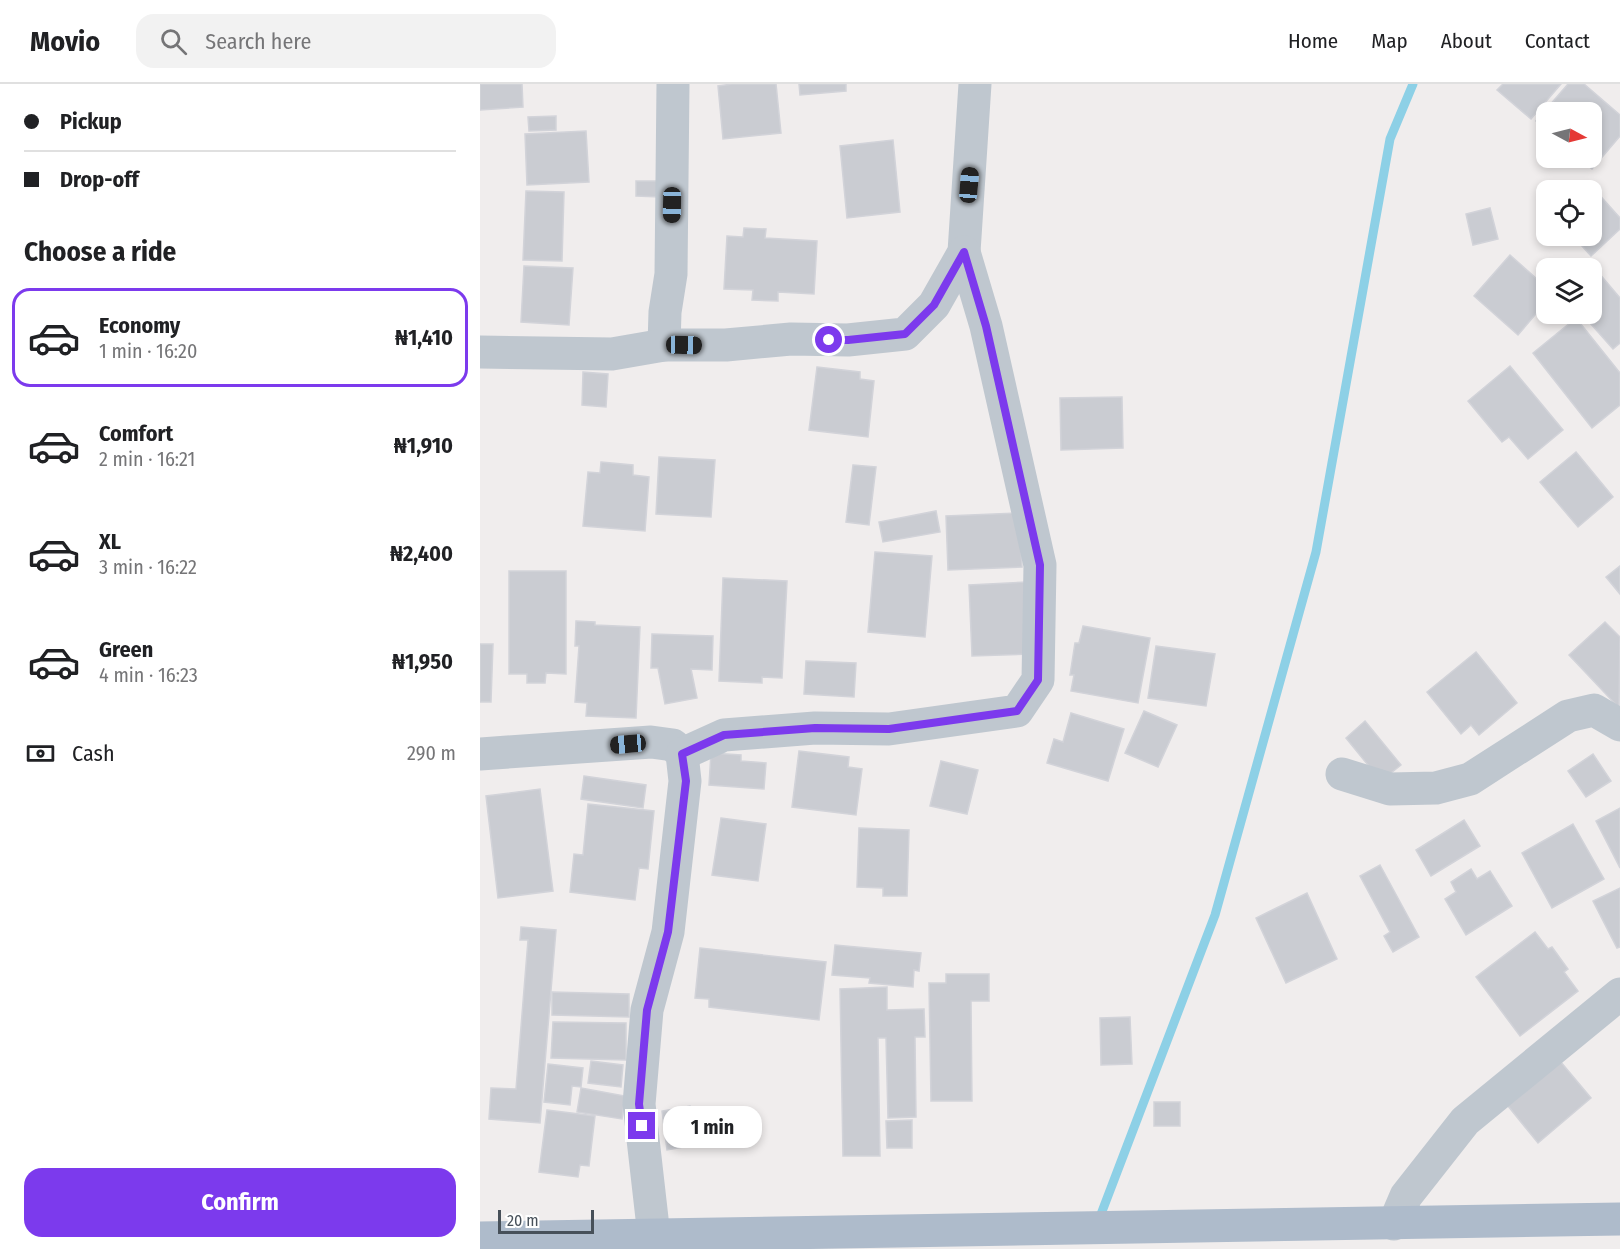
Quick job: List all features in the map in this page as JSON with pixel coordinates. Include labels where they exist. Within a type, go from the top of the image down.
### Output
[{"type":"main road","points":[[480,1238],[570,1243],[654,1236],[1620,1219]]},
{"type":"street","points":[[663,345],[671,274],[673,84]]},
{"type":"street","points":[[682,754],[724,735],[815,728],[889,729],[1017,711],[1038,680],[1040,565],[986,326],[964,252],[975,84]]},
{"type":"street","points":[[480,352],[612,354],[663,345],[726,345],[791,339],[848,340],[905,334],[934,305],[964,252]]},
{"type":"street","points":[[1342,774],[1390,789],[1436,788],[1470,779],[1568,716],[1594,710],[1620,725]]},
{"type":"street","points":[[480,754],[651,742],[673,745],[682,754],[686,781],[668,932],[647,1010],[639,1104],[654,1236]]},
{"type":"street","points":[[1394,1224],[1406,1196],[1465,1121],[1620,994]]},
{"type":"building","points":[[480,84],[522,84],[523,107],[480,110]]},
{"type":"building","points":[[776,84],[781,133],[723,139],[718,86]]},
{"type":"building","points":[[799,84],[846,84],[846,91],[800,95]]},
{"type":"building","points":[[1503,84],[1561,84],[1546,102],[1536,102],[1536,113],[1531,119],[1497,90]]},
{"type":"building","points":[[1568,84],[1584,84],[1620,115],[1620,136],[1602,157],[1602,102],[1552,102]]},
{"type":"building","points":[[556,116],[556,130],[529,131],[528,117]]},
{"type":"building","points":[[586,131],[589,182],[527,185],[525,134]]},
{"type":"building","points":[[893,140],[900,212],[847,218],[840,146]]},
{"type":"building","points":[[636,181],[661,181],[660,197],[636,196]]},
{"type":"building","points":[[526,191],[564,192],[562,261],[523,260]]},
{"type":"building","points":[[1602,198],[1620,218],[1620,229],[1602,246]]},
{"type":"building","points":[[1490,208],[1498,239],[1473,245],[1466,214]]},
{"type":"building","points":[[744,228],[766,229],[765,238],[817,241],[814,294],[778,292],[778,301],[752,300],[753,290],[724,289],[727,236],[743,237]]},
{"type":"building","points":[[1582,246],[1602,246],[1591,256]]},
{"type":"building","points":[[1510,255],[1536,278],[1536,314],[1518,335],[1474,296]]},
{"type":"building","points":[[524,266],[573,268],[569,325],[521,322]]},
{"type":"building","points":[[1602,277],[1620,298],[1620,343],[1613,349],[1591,324],[1602,324]]},
{"type":"building","points":[[1569,324],[1581,324],[1620,373],[1620,405],[1592,428],[1533,353]]},
{"type":"building","points":[[1510,366],[1563,430],[1528,459],[1509,437],[1502,442],[1468,401]]},
{"type":"building","points":[[817,367],[860,372],[860,379],[874,381],[868,437],[809,430]]},
{"type":"building","points":[[583,372],[608,374],[606,407],[582,405]]},
{"type":"building","points":[[1122,397],[1123,448],[1061,450],[1060,398]]},
{"type":"building","points":[[1576,452],[1613,497],[1578,527],[1540,482]]},
{"type":"building","points":[[659,457],[715,460],[711,517],[656,514]]},
{"type":"building","points":[[601,462],[633,465],[633,475],[649,477],[645,531],[583,526],[588,472],[600,473]]},
{"type":"building","points":[[853,465],[876,467],[869,525],[846,522]]},
{"type":"building","points":[[936,511],[940,532],[883,542],[879,522]]},
{"type":"building","points":[[1019,513],[1022,567],[948,570],[946,516]]},
{"type":"building","points":[[875,552],[932,556],[925,637],[868,632]]},
{"type":"building","points":[[1620,566],[1620,594],[1606,577]]},
{"type":"building","points":[[509,571],[566,571],[566,674],[546,673],[545,683],[527,683],[527,674],[509,674]]},
{"type":"building","points":[[723,578],[787,581],[782,678],[762,677],[762,683],[719,681]]},
{"type":"building","points":[[1028,582],[1031,654],[972,656],[969,585]]},
{"type":"building","points":[[576,621],[595,622],[595,625],[640,627],[636,718],[586,716],[587,703],[575,702],[579,646],[575,646]]},
{"type":"building","points":[[1605,622],[1620,637],[1619,708],[1569,655]]},
{"type":"building","points":[[1083,626],[1150,638],[1138,703],[1071,691],[1074,675],[1070,675],[1075,643],[1079,643]]},
{"type":"building","points":[[652,634],[713,636],[712,670],[691,669],[697,698],[665,704],[658,668],[651,668]]},
{"type":"building","points":[[480,644],[493,644],[491,702],[480,702]]},
{"type":"building","points":[[1156,646],[1215,654],[1206,706],[1148,698]]},
{"type":"building","points":[[1476,652],[1517,703],[1479,735],[1471,725],[1461,734],[1427,692]]},
{"type":"building","points":[[806,661],[856,663],[854,697],[804,694]]},
{"type":"building","points":[[1144,711],[1177,725],[1158,767],[1125,753]]},
{"type":"building","points":[[1071,713],[1124,729],[1108,781],[1047,763],[1054,739],[1063,742]]},
{"type":"building","points":[[1365,721],[1401,765],[1381,781],[1346,738]]},
{"type":"building","points":[[799,751],[849,757],[848,767],[862,769],[856,815],[792,807]]},
{"type":"building","points":[[711,753],[741,755],[741,761],[766,763],[764,789],[709,785]]},
{"type":"building","points":[[1593,754],[1611,781],[1586,797],[1568,771]]},
{"type":"building","points":[[941,761],[978,770],[967,814],[930,806]]},
{"type":"building","points":[[584,776],[646,785],[643,808],[581,799]]},
{"type":"building","points":[[540,789],[553,891],[498,898],[486,796]]},
{"type":"building","points":[[588,804],[654,811],[648,869],[639,868],[635,900],[570,892],[574,854],[583,855]]},
{"type":"building","points":[[1620,808],[1620,868],[1596,821]]},
{"type":"building","points":[[721,818],[766,824],[758,881],[712,875]]},
{"type":"building","points":[[1464,820],[1480,846],[1431,876],[1416,850]]},
{"type":"building","points":[[1573,824],[1604,879],[1552,908],[1522,853]]},
{"type":"building","points":[[859,828],[909,830],[907,896],[883,896],[883,888],[857,887]]},
{"type":"building","points":[[1380,865],[1419,937],[1393,952],[1384,936],[1390,932],[1360,876]]},
{"type":"building","points":[[1471,869],[1477,879],[1490,871],[1512,906],[1466,935],[1445,899],[1456,892],[1451,882]]},
{"type":"building","points":[[1620,888],[1620,947],[1617,948],[1593,901]]},
{"type":"building","points":[[1307,893],[1337,959],[1286,983],[1256,918]]},
{"type":"building","points":[[521,927],[556,930],[540,1123],[489,1119],[491,1088],[516,1089],[528,940],[520,940]]},
{"type":"building","points":[[1535,932],[1548,949],[1552,947],[1568,969],[1564,972],[1578,991],[1520,1036],[1476,977]]},
{"type":"building","points":[[835,945],[921,953],[919,971],[914,970],[913,987],[869,983],[870,978],[832,975]]},
{"type":"building","points":[[700,948],[826,962],[819,1020],[709,1007],[709,999],[695,998]]},
{"type":"building","points":[[946,974],[989,974],[989,1001],[971,1001],[972,1101],[931,1101],[929,983],[946,983]]},
{"type":"building","points":[[887,987],[887,1010],[924,1009],[925,1037],[915,1037],[916,1117],[888,1118],[886,1038],[878,1038],[880,1156],[843,1156],[840,989]]},
{"type":"building","points":[[552,992],[629,994],[629,1017],[552,1015]]},
{"type":"building","points":[[1130,1017],[1132,1064],[1101,1065],[1100,1018]]},
{"type":"building","points":[[553,1022],[626,1023],[626,1060],[551,1058]]},
{"type":"building","points":[[591,1061],[623,1065],[621,1087],[588,1083]]},
{"type":"building","points":[[1560,1061],[1591,1098],[1538,1143],[1508,1106]]},
{"type":"building","points":[[548,1064],[583,1068],[581,1087],[572,1086],[570,1105],[544,1102]]},
{"type":"building","points":[[581,1088],[625,1096],[622,1119],[577,1112]]},
{"type":"building","points":[[1154,1102],[1180,1102],[1180,1126],[1154,1126]]},
{"type":"building","points":[[690,1106],[696,1145],[667,1150],[662,1111]]},
{"type":"building","points":[[547,1110],[595,1116],[589,1166],[580,1165],[578,1177],[539,1172]]},
{"type":"building","points":[[912,1120],[912,1148],[887,1148],[886,1121]]},
{"type":"waterway","points":[[1098,1222],[1215,915],[1316,552],[1390,139],[1413,84]]},
{"type":"route","points":[[642,1126],[639,1104],[647,1010],[668,932],[686,781],[682,754],[724,735],[815,728],[889,729],[1017,711],[1038,680],[1040,565],[986,326],[964,252],[934,305],[905,334],[829,340]]}]
